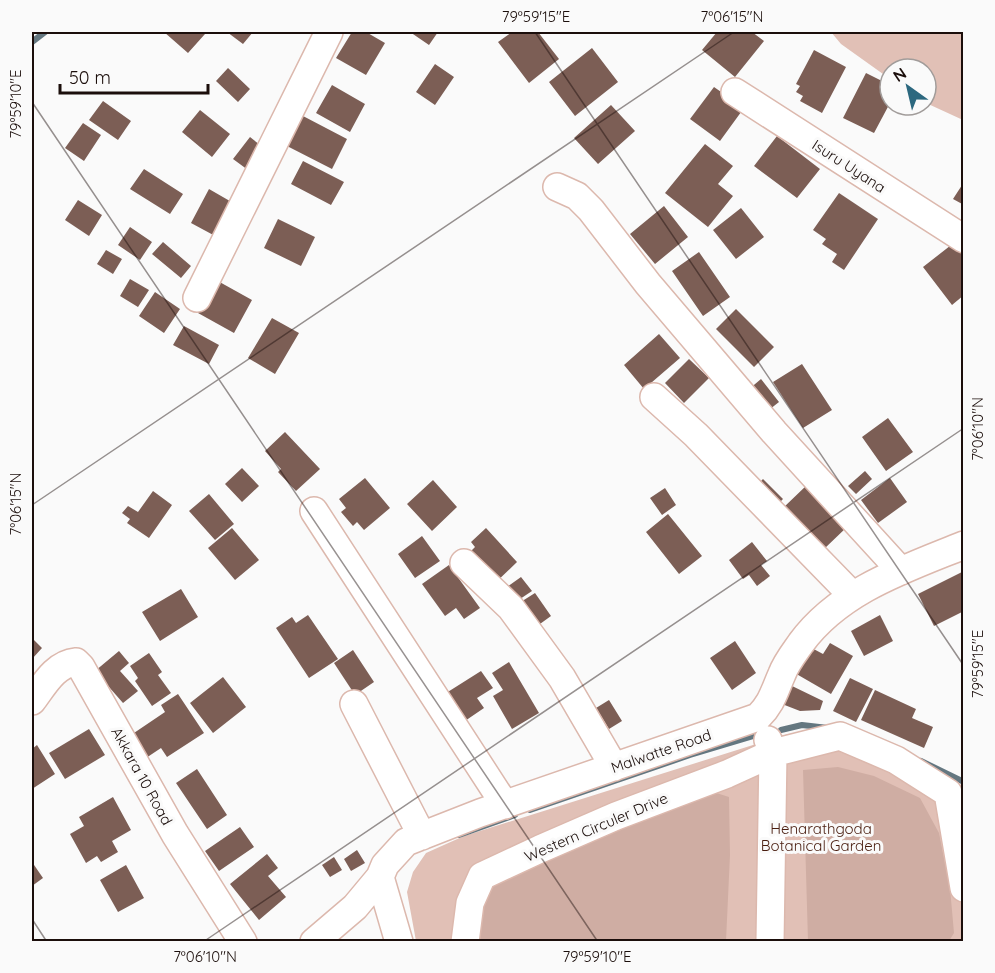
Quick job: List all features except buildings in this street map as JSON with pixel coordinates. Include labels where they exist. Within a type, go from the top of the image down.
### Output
[{"type":"street","points":[[197,298],[319,36]]},
{"type":"street","name":"Isuru Uyana","points":[[735,92],[963,239]]},
{"type":"street","points":[[557,187],[577,196],[591,210],[648,284],[752,406],[901,571]]},
{"type":"street","points":[[654,397],[696,435],[852,596]]},
{"type":"street","points":[[314,511],[505,805]]},
{"type":"street","points":[[770,942],[773,753],[758,717],[769,706],[783,672],[818,622],[852,596],[901,571],[963,545]]},
{"type":"street","points":[[464,563],[511,608],[562,678],[614,767]]},
{"type":"street","name":"Akkara 10 Road","points":[[33,696],[57,669],[68,662],[76,662],[81,667],[175,834],[243,942]]},
{"type":"street","points":[[354,704],[422,836]]},
{"type":"street","name":"Malwatte Road","points":[[380,877],[386,865],[405,842],[758,717]]},
{"type":"street","name":"Western Circuler Drive","points":[[465,942],[470,903],[482,876],[561,840],[727,774],[773,753],[840,736],[896,760],[948,793],[963,888]]},
{"type":"street","points":[[314,942],[355,907],[380,877]]},
{"type":"street","points":[[380,877],[399,942]]},
{"type":"green space","points":[[831,32],[963,32],[963,120],[938,109],[938,57],[878,57],[878,70],[841,44]]},
{"type":"green space","name":"Henarathgoda Botanical Garden","points":[[837,729],[944,776],[963,787],[963,941],[416,941],[407,892],[413,872],[426,853],[464,836],[788,734]]},
{"type":"green space","points":[[838,767],[874,776],[920,798],[939,833],[950,888],[954,933],[949,941],[808,941],[803,770]]},
{"type":"green space","points":[[710,791],[729,797],[730,855],[726,941],[475,942],[480,902],[498,881],[531,862]]},
{"type":"waterway","points":[[32,42],[45,32]]},
{"type":"waterway","points":[[781,730],[802,725],[828,728]]},
{"type":"waterway","points":[[530,810],[690,755],[757,735]]},
{"type":"waterway","points":[[921,761],[964,782]]},
{"type":"waterway","points":[[459,835],[515,815]]}]
